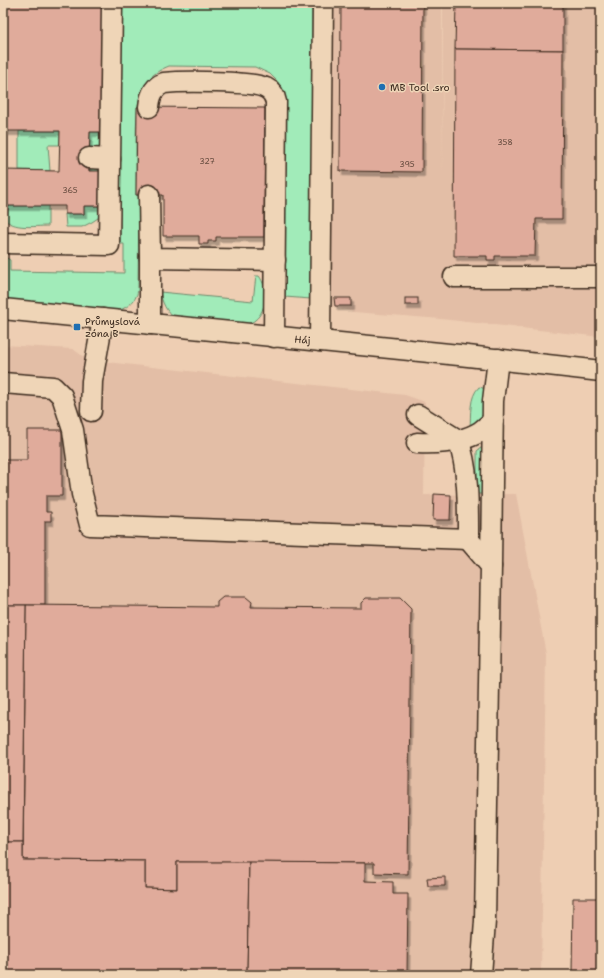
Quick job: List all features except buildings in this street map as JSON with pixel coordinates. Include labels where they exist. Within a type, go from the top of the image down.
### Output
[{"type":"street","points":[[3,243],[109,245],[112,3]]},
{"type":"street","points":[[320,341],[323,3]]},
{"type":"street","points":[[149,107],[152,92],[156,87],[164,83],[251,84],[266,88],[272,93],[276,102],[274,337]]},
{"type":"street","points":[[89,158],[110,159]]},
{"type":"street","points":[[149,195],[150,324]]},
{"type":"street","points":[[150,258],[275,260]]},
{"type":"street","points":[[454,277],[601,277]]},
{"type":"street","name":"Háj","points":[[3,309],[320,341],[601,372]]},
{"type":"street","points":[[91,411],[92,381],[104,319]]},
{"type":"street","points":[[481,975],[485,921],[493,494],[493,401],[498,360]]},
{"type":"street","points":[[3,383],[53,388],[62,396],[74,430],[82,494],[90,525],[468,539]]},
{"type":"street","points":[[418,415],[458,440],[463,456],[467,494],[468,539],[491,566]]},
{"type":"street","points":[[417,443],[444,443],[470,437],[481,431],[493,421]]},
{"type":"shaded area","points":[[332,3],[442,3],[442,175],[443,3],[601,3],[601,337],[441,319],[354,312],[331,306]]},
{"type":"shaded area","points":[[3,345],[73,349],[88,360],[405,395],[425,402],[424,495],[516,494],[546,654],[541,975],[3,975]]},
{"type":"green space","points":[[115,3],[312,3],[311,299],[285,297],[284,95],[278,82],[270,74],[255,67],[169,66],[149,79],[143,88],[138,108],[136,130],[136,195],[139,195],[138,290],[133,302],[123,309],[115,312],[9,301],[3,294],[3,258],[5,257],[10,260],[10,271],[124,273],[124,244],[120,244],[120,207],[113,206]]},
{"type":"green space","points":[[19,131],[60,131],[60,145],[48,145],[50,171],[19,170]]},
{"type":"green space","points":[[90,132],[101,132],[100,171],[89,171]]},
{"type":"green space","points":[[3,206],[48,206],[48,226],[18,226],[7,222],[3,218]]},
{"type":"green space","points":[[84,206],[100,206],[101,214],[98,218],[82,227],[66,227],[65,214],[84,214]]},
{"type":"green space","points":[[256,276],[259,276],[264,286],[264,305],[259,316],[247,324],[175,318],[169,313],[160,292],[253,301]]},
{"type":"green space","points":[[479,387],[483,388],[485,392],[486,415],[470,428],[472,401]]},
{"type":"green space","points":[[487,446],[487,494],[477,494],[477,451],[482,447]]},
{"type":"place","name":"MB Tool .sro","points":[[382,87]]},
{"type":"place","name":"Průmyslová zóna B","points":[[77,327]]}]
